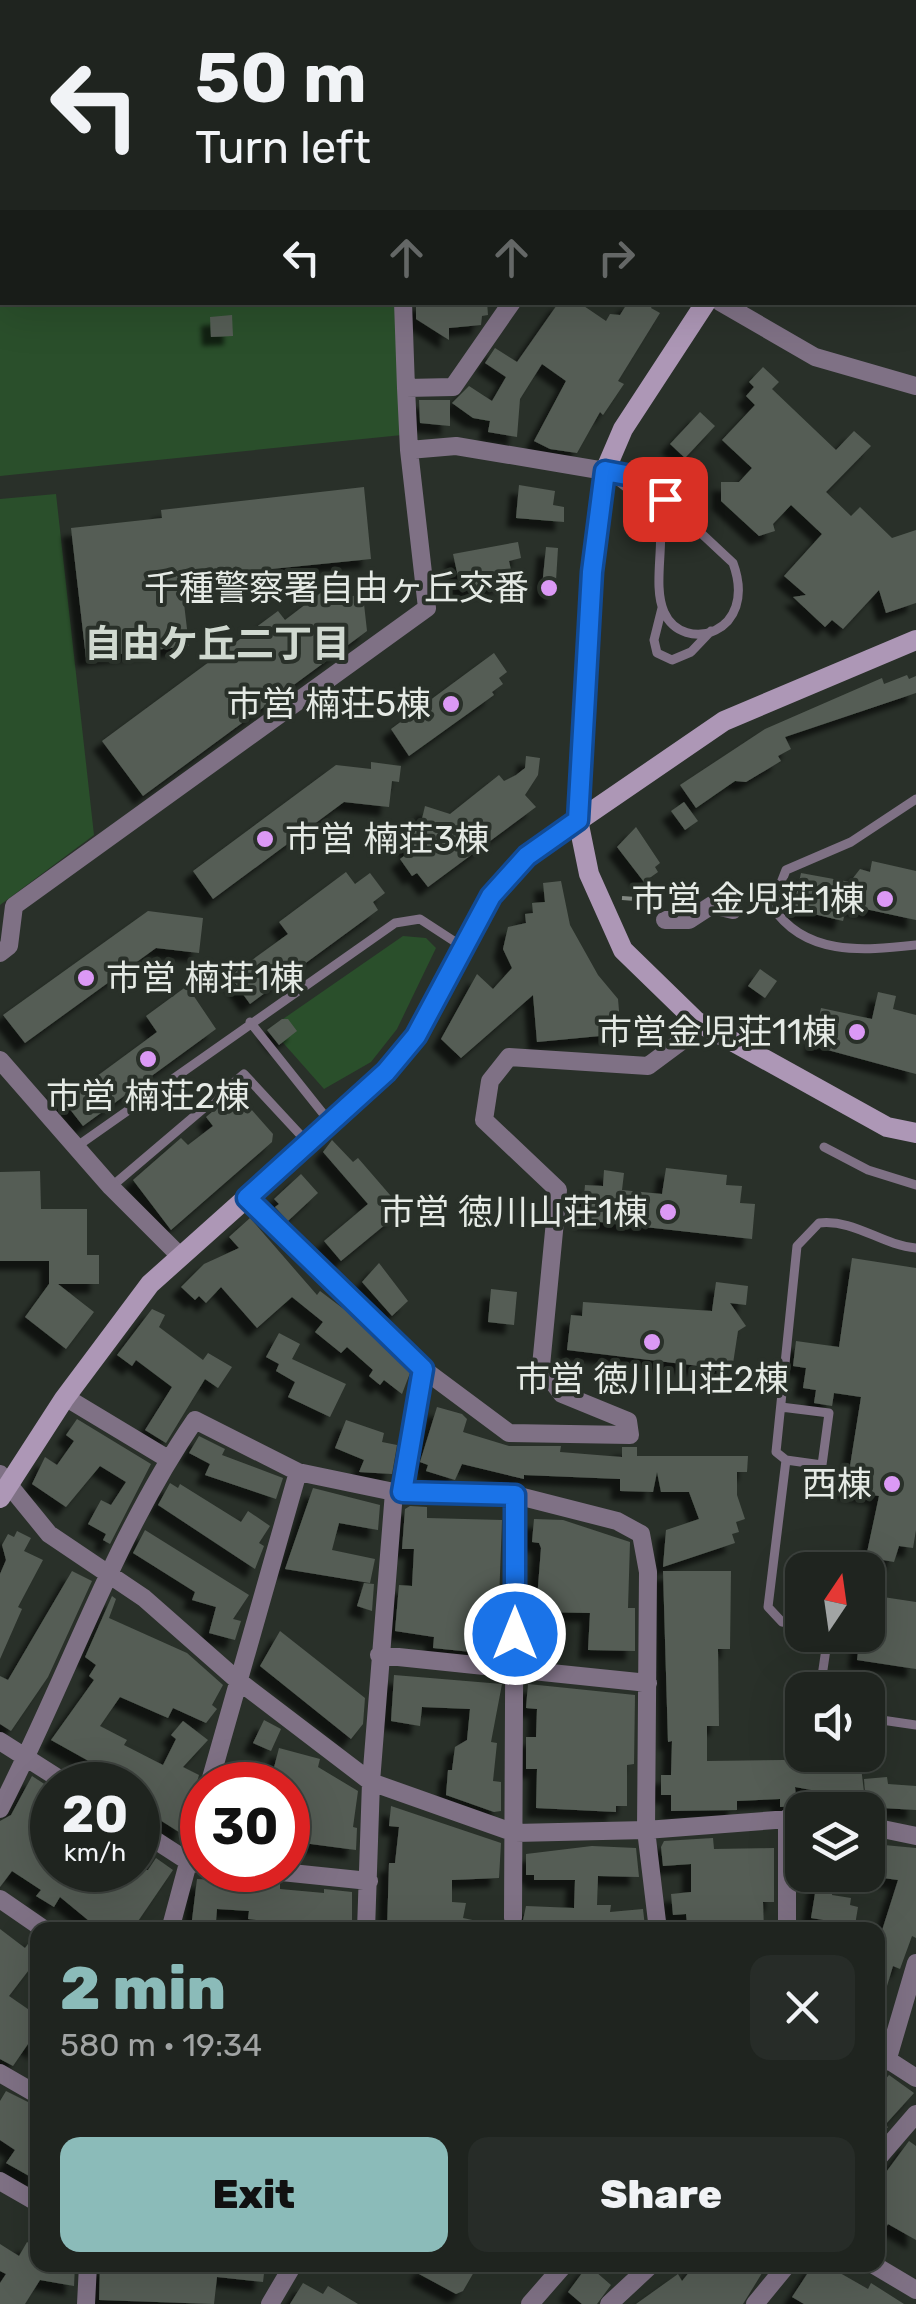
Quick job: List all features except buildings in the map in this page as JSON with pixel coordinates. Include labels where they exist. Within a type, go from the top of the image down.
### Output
[{"type":"street","points":[[0,954],[9,946],[14,906],[427,608],[409,450],[403,305]]},
{"type":"street","points":[[406,388],[452,387],[510,305]]},
{"type":"street","points":[[704,305],[623,429],[605,471],[592,572],[578,820],[597,896],[623,950],[696,1021],[886,1127],[916,1133]]},
{"type":"street","points":[[725,305],[815,357],[916,386]]},
{"type":"street","points":[[409,450],[456,446],[605,471]]},
{"type":"street","points":[[785,1819],[646,1830],[516,1833],[371,1782],[236,1679],[144,1598],[48,1534],[2,1485],[150,1284],[386,1072],[416,1036],[491,896],[527,856],[724,721],[916,640]]},
{"type":"street","points":[[665,920],[689,920],[712,905],[733,910]]},
{"type":"street","points":[[247,1198],[423,1369],[508,1433],[630,1435],[628,1421],[562,1394],[541,1366],[558,1190],[484,1120],[490,1081],[510,1057],[648,1066],[679,1043],[696,1021]]},
{"type":"street","points":[[0,1060],[111,1188],[179,1256]]},
{"type":"street","points":[[367,1922],[379,1655],[398,1492],[423,1369]]},
{"type":"street","points":[[65,1397],[168,1458]]},
{"type":"street","points":[[0,1809],[109,1574],[168,1458],[195,1420],[298,1472],[398,1492],[515,1495],[617,1521],[642,1534],[648,1572],[646,1830],[657,1922]]},
{"type":"street","points":[[215,1762],[298,1472]]},
{"type":"street","points":[[514,1918],[515,1495]]},
{"type":"street","points":[[379,1655],[648,1683]]},
{"type":"street","points":[[0,1741],[32,1762]]},
{"type":"street","points":[[885,1830],[916,1836]]},
{"type":"street","points":[[310,1875],[370,1881]]},
{"type":"street","points":[[173,1922],[185,1892]]},
{"type":"street","points":[[788,1922],[790,1892]]},
{"type":"street","points":[[0,1899],[33,1922]]},
{"type":"street","points":[[885,2048],[916,1962]]},
{"type":"street","points":[[885,2061],[916,2078]]},
{"type":"street","points":[[0,2073],[30,2090]]},
{"type":"street","points":[[885,2150],[916,2114]]},
{"type":"street","points":[[0,2180],[30,2198]]},
{"type":"street","points":[[86,2304],[88,2272]]},
{"type":"street","points":[[270,2304],[289,2272]]},
{"type":"street","points":[[530,2304],[558,2272]]},
{"type":"street","points":[[618,2301],[645,2272]]},
{"type":"street","points":[[755,2304],[780,2272]]},
{"type":"street","points":[[885,2272],[916,2290]]},
{"type":"lane","points":[[605,471],[642,478],[733,563],[740,583],[740,604],[730,621],[711,632],[691,652],[672,660],[657,654],[654,640],[662,608],[658,512],[605,471]]},
{"type":"lane","points":[[662,608],[673,626],[689,634],[711,632]]},
{"type":"lane","points":[[916,799],[851,842],[786,870],[772,906],[785,926],[816,944],[865,950],[916,945]]},
{"type":"lane","points":[[76,1147],[395,923],[420,919],[463,947]]},
{"type":"lane","points":[[250,1022],[332,1124]]},
{"type":"lane","points":[[111,1188],[244,1074],[310,1144]]},
{"type":"lane","points":[[824,1147],[868,1170],[916,1185]]},
{"type":"lane","points":[[781,1406],[829,1413],[822,1465],[786,1460],[776,1452],[781,1406],[794,1296],[792,1264],[806,1232],[819,1223],[837,1221],[898,1246],[916,1248]]},
{"type":"lane","points":[[785,1622],[768,1606],[786,1460]]},
{"type":"lane","points":[[885,1720],[916,1725]]},
{"type":"path","points":[[597,896],[635,900],[665,920]]},
{"type":"green space","points":[[0,305],[395,305],[402,435],[0,476]]},
{"type":"green space","points":[[56,494],[94,835],[0,905],[0,499]]},
{"type":"green space","points":[[403,936],[426,938],[436,948],[397,1029],[371,1062],[324,1089],[270,1028]]},
{"type":"place","name":"千種警察署自由ヶ丘交番","points":[[549,588]]},
{"type":"place","name":"市営 楠荘5棟","points":[[451,704]]},
{"type":"place","name":"市営 楠荘3棟","points":[[265,839]]},
{"type":"place","name":"市営 金児荘1棟","points":[[885,899]]},
{"type":"place","name":"市営 楠荘1棟","points":[[86,978]]},
{"type":"place","name":"市営金児荘11棟","points":[[857,1032]]},
{"type":"place","name":"市営 楠荘2棟","points":[[148,1059]]},
{"type":"place","name":"市営 徳川山荘1棟","points":[[668,1212]]},
{"type":"place","name":"市営 徳川山荘2棟","points":[[652,1342]]},
{"type":"place","name":"西棟","points":[[892,1484]]},
{"type":"district","name":"自由ケ丘二丁目","points":[[217,644]]},
{"type":"route","points":[[515,1634],[515,1495],[402,1492],[423,1369],[247,1198],[386,1072],[416,1036],[491,896],[527,856],[578,820],[592,572],[605,471],[642,478],[665,499]]}]
